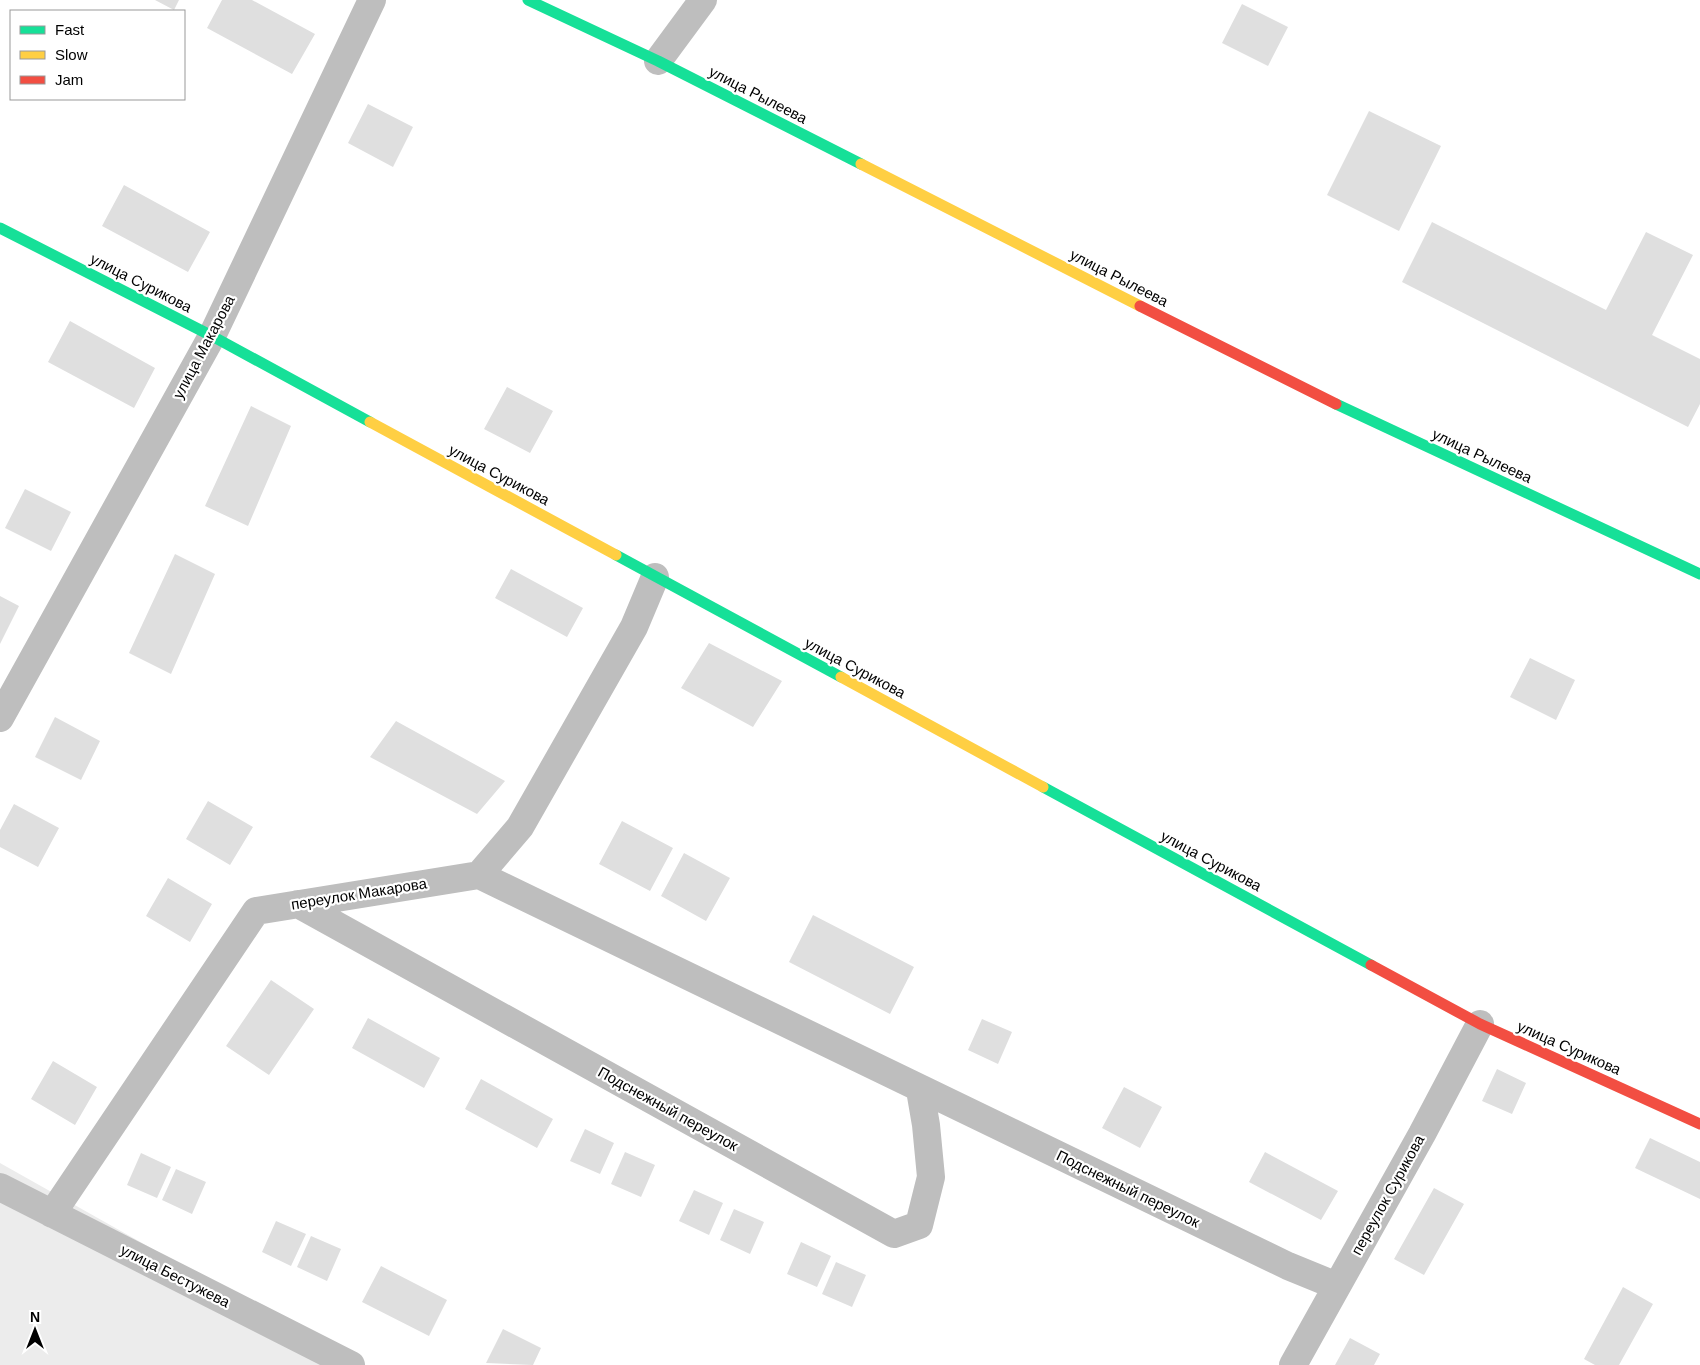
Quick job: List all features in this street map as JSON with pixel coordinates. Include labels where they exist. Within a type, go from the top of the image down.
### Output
[{"type":"main road","name":"улица Рылеева","points":[[528,0],[658,61],[1298,386],[1700,574]]},
{"type":"main road","name":"улица Сурикова","points":[[0,228],[212,336],[1480,1024],[1700,1124]]},
{"type":"street","name":"улица Макарова","points":[[0,718],[9,681],[212,336],[372,0]]},
{"type":"street","points":[[658,61],[703,0]]},
{"type":"street","points":[[479,875],[520,827],[634,627],[655,577]]},
{"type":"street","name":"переулок Макарова","points":[[52,1214],[256,911],[479,875]]},
{"type":"street","name":"Подснежный переулок","points":[[479,875],[920,1090],[1288,1266],[1337,1286]]},
{"type":"street","name":"Подснежный переулок","points":[[298,904],[894,1234],[920,1225],[931,1177],[926,1125],[920,1090]]},
{"type":"street","name":"переулок Сурикова","points":[[1292,1365],[1422,1134],[1480,1024]]},
{"type":"street","name":"улица Бестужева","points":[[0,1187],[351,1365]]},
{"type":"shaded area","points":[[0,1163],[359,1365],[0,1365]]},
{"type":"building","points":[[155,0],[179,0],[174,10]]},
{"type":"building","points":[[222,0],[252,0],[315,34],[292,74],[207,28]]},
{"type":"building","points":[[1242,4],[1288,27],[1268,66],[1222,43]]},
{"type":"building","points":[[368,104],[413,127],[393,167],[348,143]]},
{"type":"building","points":[[1369,111],[1441,146],[1399,231],[1327,195]]},
{"type":"building","points":[[124,185],[210,232],[188,272],[102,226]]},
{"type":"building","points":[[1432,222],[1606,310],[1646,232],[1693,255],[1652,335],[1700,359],[1700,404],[1688,427],[1402,282]]},
{"type":"building","points":[[70,321],[155,368],[134,408],[48,362]]},
{"type":"building","points":[[507,387],[553,411],[530,453],[484,429]]},
{"type":"building","points":[[251,406],[291,426],[248,526],[205,506]]},
{"type":"building","points":[[25,489],[71,512],[51,551],[5,528]]},
{"type":"building","points":[[175,554],[215,574],[171,674],[129,653]]},
{"type":"building","points":[[511,569],[583,608],[567,637],[495,598]]},
{"type":"building","points":[[0,596],[19,606],[0,644]]},
{"type":"building","points":[[709,643],[782,681],[753,727],[681,688]]},
{"type":"building","points":[[1530,658],[1575,680],[1556,720],[1510,697]]},
{"type":"building","points":[[55,717],[100,741],[81,780],[35,757]]},
{"type":"building","points":[[396,721],[505,781],[477,814],[370,757]]},
{"type":"building","points":[[208,801],[253,827],[230,865],[186,839]]},
{"type":"building","points":[[14,804],[59,828],[38,867],[0,847],[0,830]]},
{"type":"building","points":[[622,821],[673,848],[650,891],[599,864]]},
{"type":"building","points":[[684,853],[730,878],[706,921],[661,896]]},
{"type":"building","points":[[168,878],[212,904],[190,942],[146,916]]},
{"type":"building","points":[[813,915],[914,967],[890,1014],[789,962]]},
{"type":"building","points":[[271,980],[314,1009],[269,1075],[226,1046]]},
{"type":"building","points":[[368,1018],[440,1058],[424,1088],[352,1048]]},
{"type":"building","points":[[982,1019],[1012,1032],[998,1064],[968,1050]]},
{"type":"building","points":[[53,1061],[97,1087],[75,1125],[31,1099]]},
{"type":"building","points":[[1497,1069],[1526,1083],[1512,1114],[1482,1101]]},
{"type":"building","points":[[481,1079],[553,1119],[537,1148],[465,1109]]},
{"type":"building","points":[[1124,1087],[1162,1107],[1140,1148],[1102,1128]]},
{"type":"building","points":[[585,1129],[614,1143],[600,1174],[570,1161]]},
{"type":"building","points":[[1650,1138],[1700,1162],[1700,1199],[1635,1168]]},
{"type":"building","points":[[625,1152],[655,1165],[641,1197],[611,1184]]},
{"type":"building","points":[[1265,1152],[1338,1191],[1321,1220],[1249,1182]]},
{"type":"building","points":[[141,1153],[171,1167],[157,1198],[127,1185]]},
{"type":"building","points":[[176,1169],[206,1182],[192,1214],[162,1200]]},
{"type":"building","points":[[1434,1188],[1464,1204],[1424,1275],[1394,1259]]},
{"type":"building","points":[[694,1190],[723,1203],[709,1235],[679,1221]]},
{"type":"building","points":[[734,1209],[764,1222],[750,1254],[720,1240]]},
{"type":"building","points":[[276,1221],[306,1234],[291,1266],[262,1252]]},
{"type":"building","points":[[311,1236],[341,1249],[327,1281],[297,1267]]},
{"type":"building","points":[[801,1242],[831,1256],[817,1287],[787,1274]]},
{"type":"building","points":[[836,1262],[866,1275],[852,1307],[822,1294]]},
{"type":"building","points":[[381,1266],[447,1300],[429,1336],[362,1302]]},
{"type":"building","points":[[1623,1287],[1653,1304],[1619,1365],[1595,1365],[1584,1359]]},
{"type":"building","points":[[503,1329],[541,1348],[533,1365],[486,1363]]},
{"type":"building","points":[[1350,1338],[1380,1354],[1374,1365],[1335,1365]]},
{"type":"traffic: fast","points":[[528,0],[658,61],[861,164]]},
{"type":"traffic: fast","points":[[0,228],[212,336],[370,422]]},
{"type":"traffic: fast","points":[[1336,404],[1700,574]]},
{"type":"traffic: fast","points":[[616,555],[841,677]]},
{"type":"traffic: fast","points":[[1043,787],[1371,965]]},
{"type":"traffic: slow","points":[[861,164],[1140,306]]},
{"type":"traffic: slow","points":[[370,422],[616,555]]},
{"type":"traffic: slow","points":[[841,677],[1043,787]]},
{"type":"traffic: jam","points":[[1140,306],[1336,404]]},
{"type":"traffic: jam","points":[[1371,965],[1480,1024],[1700,1124]]}]
